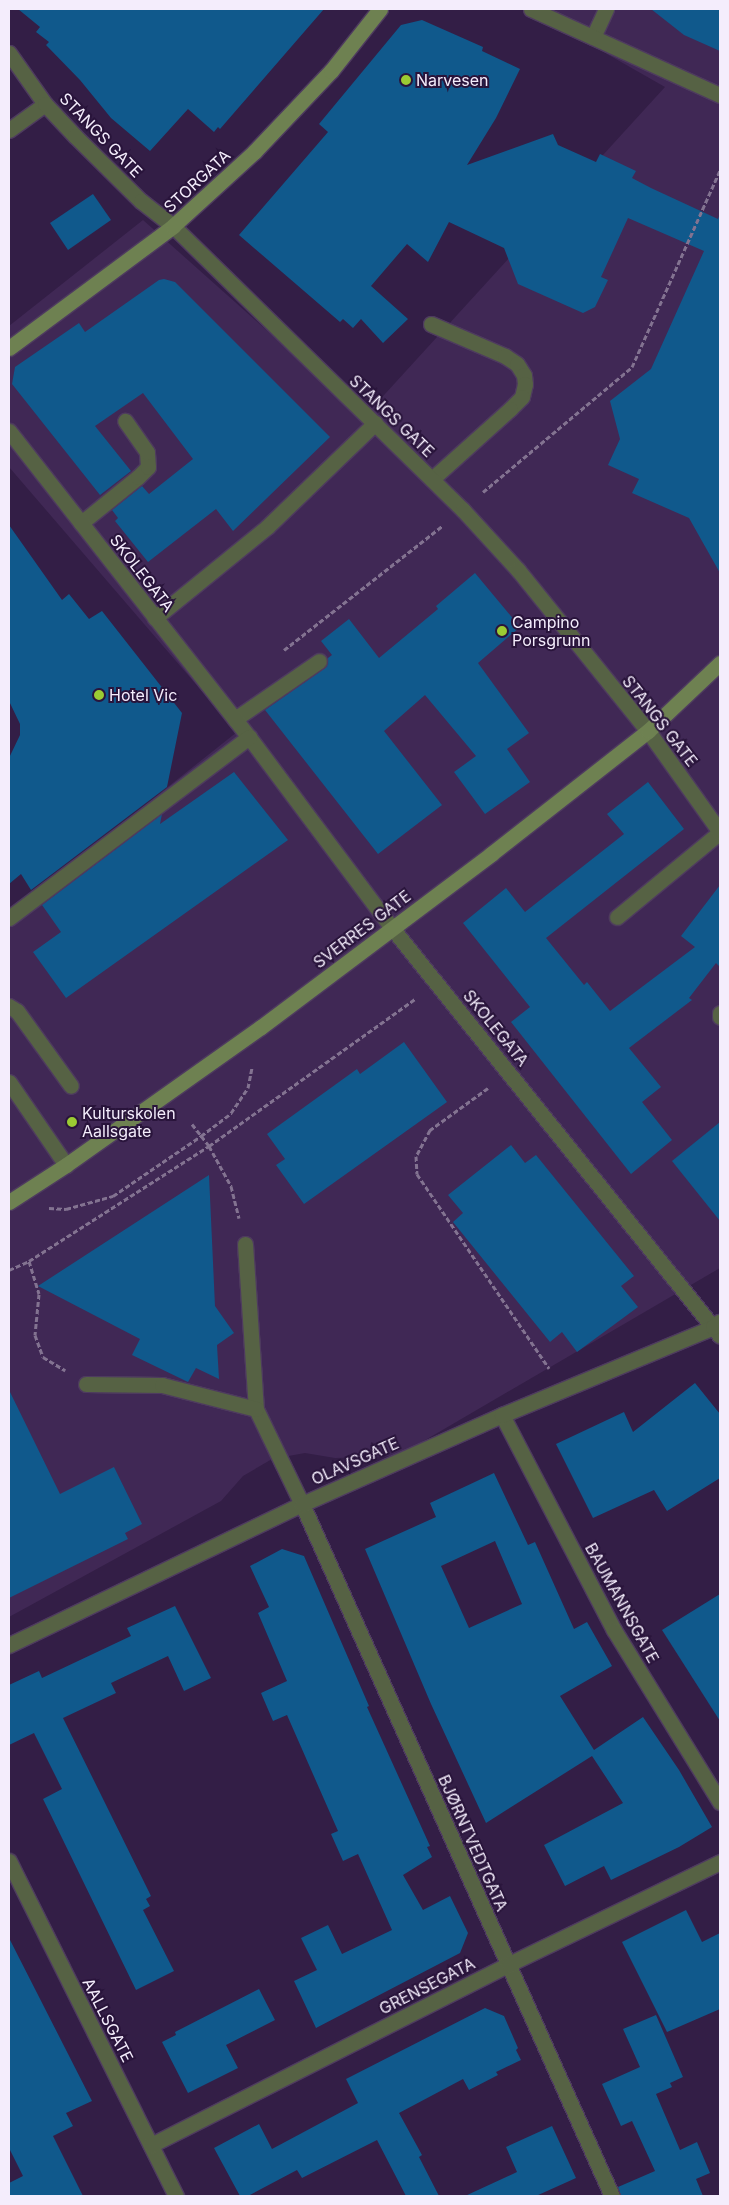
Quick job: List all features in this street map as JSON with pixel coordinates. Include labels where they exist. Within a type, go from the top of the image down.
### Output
[{"type":"street","name":"STORGATA","points":[[9,348],[173,226],[254,152],[325,78],[380,9]]},
{"type":"street","points":[[531,9],[720,95]]},
{"type":"street","points":[[593,37],[606,9]]},
{"type":"street","name":"STANGS GATE","points":[[9,53],[45,104],[141,200],[173,226],[432,479],[518,570],[648,731],[720,832]]},
{"type":"street","points":[[9,130],[45,104]]},
{"type":"street","points":[[431,324],[505,356],[517,364],[524,375],[525,384],[522,397],[432,479]]},
{"type":"street","points":[[81,523],[148,467],[148,452],[125,421]]},
{"type":"street","points":[[155,618],[267,526],[375,424]]},
{"type":"street","name":"SKOLEGATA","points":[[9,431],[249,737],[392,928],[718,1328]]},
{"type":"street","points":[[235,720],[319,661]]},
{"type":"street","name":"SVERRES GATE","points":[[9,1202],[66,1165],[261,1027],[491,854],[648,731],[720,663]]},
{"type":"street","points":[[9,918],[249,737]]},
{"type":"street","points":[[617,917],[720,832]]},
{"type":"street","points":[[9,1006],[17,1011],[71,1086]]},
{"type":"street","points":[[9,1082],[66,1165]]},
{"type":"street","points":[[86,1384],[162,1385],[256,1408],[245,1244]]},
{"type":"street","name":"OLAVSGATE","points":[[9,1645],[302,1504],[502,1415],[718,1328]]},
{"type":"street","name":"BJØRNTVEDTGATA","points":[[256,1408],[302,1504],[612,2196]]},
{"type":"street","name":"BAUMANNSGATE","points":[[502,1415],[614,1630],[720,1802]]},
{"type":"street","name":"AALLSGATE","points":[[9,1860],[176,2196]]},
{"type":"street","name":"GRENSEGATA","points":[[151,2145],[509,1964],[720,1862]]},
{"type":"path","points":[[283,651],[463,510],[632,366],[720,170]]},
{"type":"path","points":[[9,1270],[29,1261],[209,1146],[438,983]]},
{"type":"path","points":[[47,1208],[66,1209],[113,1196],[201,1136],[231,1113],[248,1088],[261,1027]]},
{"type":"path","points":[[509,1072],[430,1130],[416,1156],[417,1174],[564,1389]]},
{"type":"path","points":[[192,1124],[209,1146],[231,1186],[245,1244]]},
{"type":"path","points":[[29,1261],[39,1294],[35,1335],[43,1357],[86,1384]]},
{"type":"shaded area","points":[[528,9],[720,9],[720,1268],[398,1456],[335,1458],[305,1453],[272,1459],[243,1476],[221,1501],[9,1617],[9,913],[237,732],[9,467],[9,326],[143,220],[364,417],[665,87]]},
{"type":"building","points":[[18,9],[324,9],[220,129],[218,127],[214,132],[188,109],[150,151],[111,118],[80,80],[46,45],[49,42],[36,32],[40,27]]},
{"type":"building","points":[[651,9],[720,9],[720,51],[684,35]]},
{"type":"building","points":[[422,20],[483,47],[482,51],[520,69],[496,118],[467,165],[553,134],[558,145],[596,162],[600,154],[636,171],[632,178],[651,188],[718,219],[720,214],[720,573],[689,518],[632,493],[639,479],[608,465],[620,439],[610,401],[651,369],[704,251],[628,218],[601,277],[608,280],[595,307],[583,313],[518,284],[504,248],[449,222],[428,262],[407,244],[371,286],[408,319],[383,343],[361,319],[353,328],[343,319],[340,322],[239,235],[328,132],[319,124],[401,25]]},
{"type":"building","points":[[93,194],[111,220],[68,250],[50,223]]},
{"type":"building","points":[[164,279],[175,282],[330,437],[233,531],[216,509],[148,562],[115,521],[118,518],[112,510],[142,486],[149,494],[193,459],[143,393],[95,426],[131,471],[100,495],[12,384],[15,367],[79,323],[85,332],[159,280]]},
{"type":"building","points":[[9,525],[62,600],[69,594],[89,619],[102,611],[182,713],[167,787],[31,890],[21,874],[9,884],[9,758],[20,735],[20,724],[9,701]]},
{"type":"building","points":[[475,573],[520,627],[478,663],[529,733],[507,749],[530,782],[485,814],[454,772],[476,756],[425,695],[384,731],[442,805],[378,854],[265,710],[325,668],[328,658],[332,655],[321,641],[349,619],[379,658],[438,609],[436,606]]},
{"type":"building","points":[[234,772],[288,840],[66,998],[33,952],[61,932],[42,905],[162,814],[160,824]]},
{"type":"building","points":[[648,782],[684,829],[546,938],[584,985],[587,982],[610,1011],[695,947],[681,936],[720,885],[720,967],[716,963],[689,998],[692,1000],[629,1048],[661,1087],[642,1102],[672,1140],[631,1174],[511,1022],[530,1007],[463,923],[506,888],[525,912],[624,834],[607,814]]},
{"type":"building","points":[[404,1042],[447,1102],[304,1204],[276,1165],[285,1159],[267,1134],[357,1069],[360,1074]]},
{"type":"building","points":[[720,1122],[720,1221],[672,1161]]},
{"type":"building","points":[[511,1145],[525,1163],[536,1155],[634,1276],[621,1286],[638,1307],[577,1352],[562,1332],[550,1342],[453,1222],[463,1213],[448,1195]]},
{"type":"building","points":[[209,1175],[215,1306],[234,1333],[217,1345],[219,1379],[196,1368],[188,1382],[132,1355],[140,1339],[38,1286]]},
{"type":"building","points":[[695,1383],[720,1414],[720,1478],[667,1511],[654,1490],[593,1518],[556,1444],[624,1412],[633,1432]]},
{"type":"building","points":[[9,1390],[60,1494],[114,1467],[142,1524],[125,1533],[128,1539],[9,1598]]},
{"type":"building","points":[[494,1473],[528,1545],[535,1542],[574,1629],[587,1622],[612,1666],[560,1696],[594,1750],[643,1717],[679,1770],[712,1827],[679,1847],[611,1880],[604,1866],[565,1886],[544,1845],[623,1803],[592,1756],[486,1823],[431,1704],[365,1549],[436,1517],[430,1503]],"holes":[[[495,1541],[522,1604],[469,1628],[441,1566]]]},
{"type":"building","points":[[282,1549],[304,1556],[369,1706],[367,1707],[430,1846],[427,1847],[432,1857],[403,1875],[423,1910],[450,1896],[468,1933],[460,1953],[316,2028],[294,1981],[317,1970],[301,1938],[328,1925],[342,1954],[392,1930],[358,1854],[343,1861],[331,1834],[338,1831],[287,1715],[273,1721],[261,1693],[287,1681],[258,1613],[269,1607],[250,1566]]},
{"type":"building","points":[[720,1594],[720,1721],[662,1630]]},
{"type":"building","points":[[175,1606],[211,1678],[184,1691],[168,1656],[111,1683],[116,1693],[63,1718],[151,1896],[146,1899],[150,1906],[143,1910],[174,1971],[136,1990],[43,1799],[62,1789],[34,1733],[9,1745],[9,1685],[39,1671],[42,1678],[131,1636],[127,1628]]},
{"type":"building","points":[[686,1910],[702,1942],[720,1933],[720,2009],[667,2032],[622,1942]]},
{"type":"building","points":[[9,1938],[92,2101],[66,2113],[73,2126],[53,2136],[83,2196],[9,2196],[9,2183],[23,2176],[9,2148]]},
{"type":"building","points":[[259,1989],[275,2020],[226,2045],[238,2068],[188,2093],[162,2042],[176,2035],[175,2032]]},
{"type":"building","points":[[485,2008],[504,2016],[518,2048],[516,2050],[521,2060],[496,2072],[498,2075],[469,2090],[463,2079],[399,2113],[422,2155],[419,2157],[439,2196],[406,2196],[377,2140],[302,2178],[297,2170],[248,2196],[240,2196],[214,2148],[259,2124],[272,2149],[358,2103],[346,2079]]},
{"type":"building","points":[[656,2015],[683,2077],[670,2083],[672,2087],[656,2094],[680,2150],[697,2142],[710,2173],[696,2179],[703,2196],[621,2196],[618,2187],[655,2171],[632,2121],[621,2126],[602,2084],[640,2067],[623,2029]]},
{"type":"building","points":[[552,2126],[576,2178],[536,2196],[465,2196],[517,2172],[506,2147]]},
{"type":"place","name":"Narvesen","points":[[406,80]]},
{"type":"place","name":"Campino Porsgrunn","points":[[502,631]]},
{"type":"place","name":"Hotel Vic","points":[[99,695]]},
{"type":"place","name":"Kulturskolen Aallsgate","points":[[72,1122]]}]
